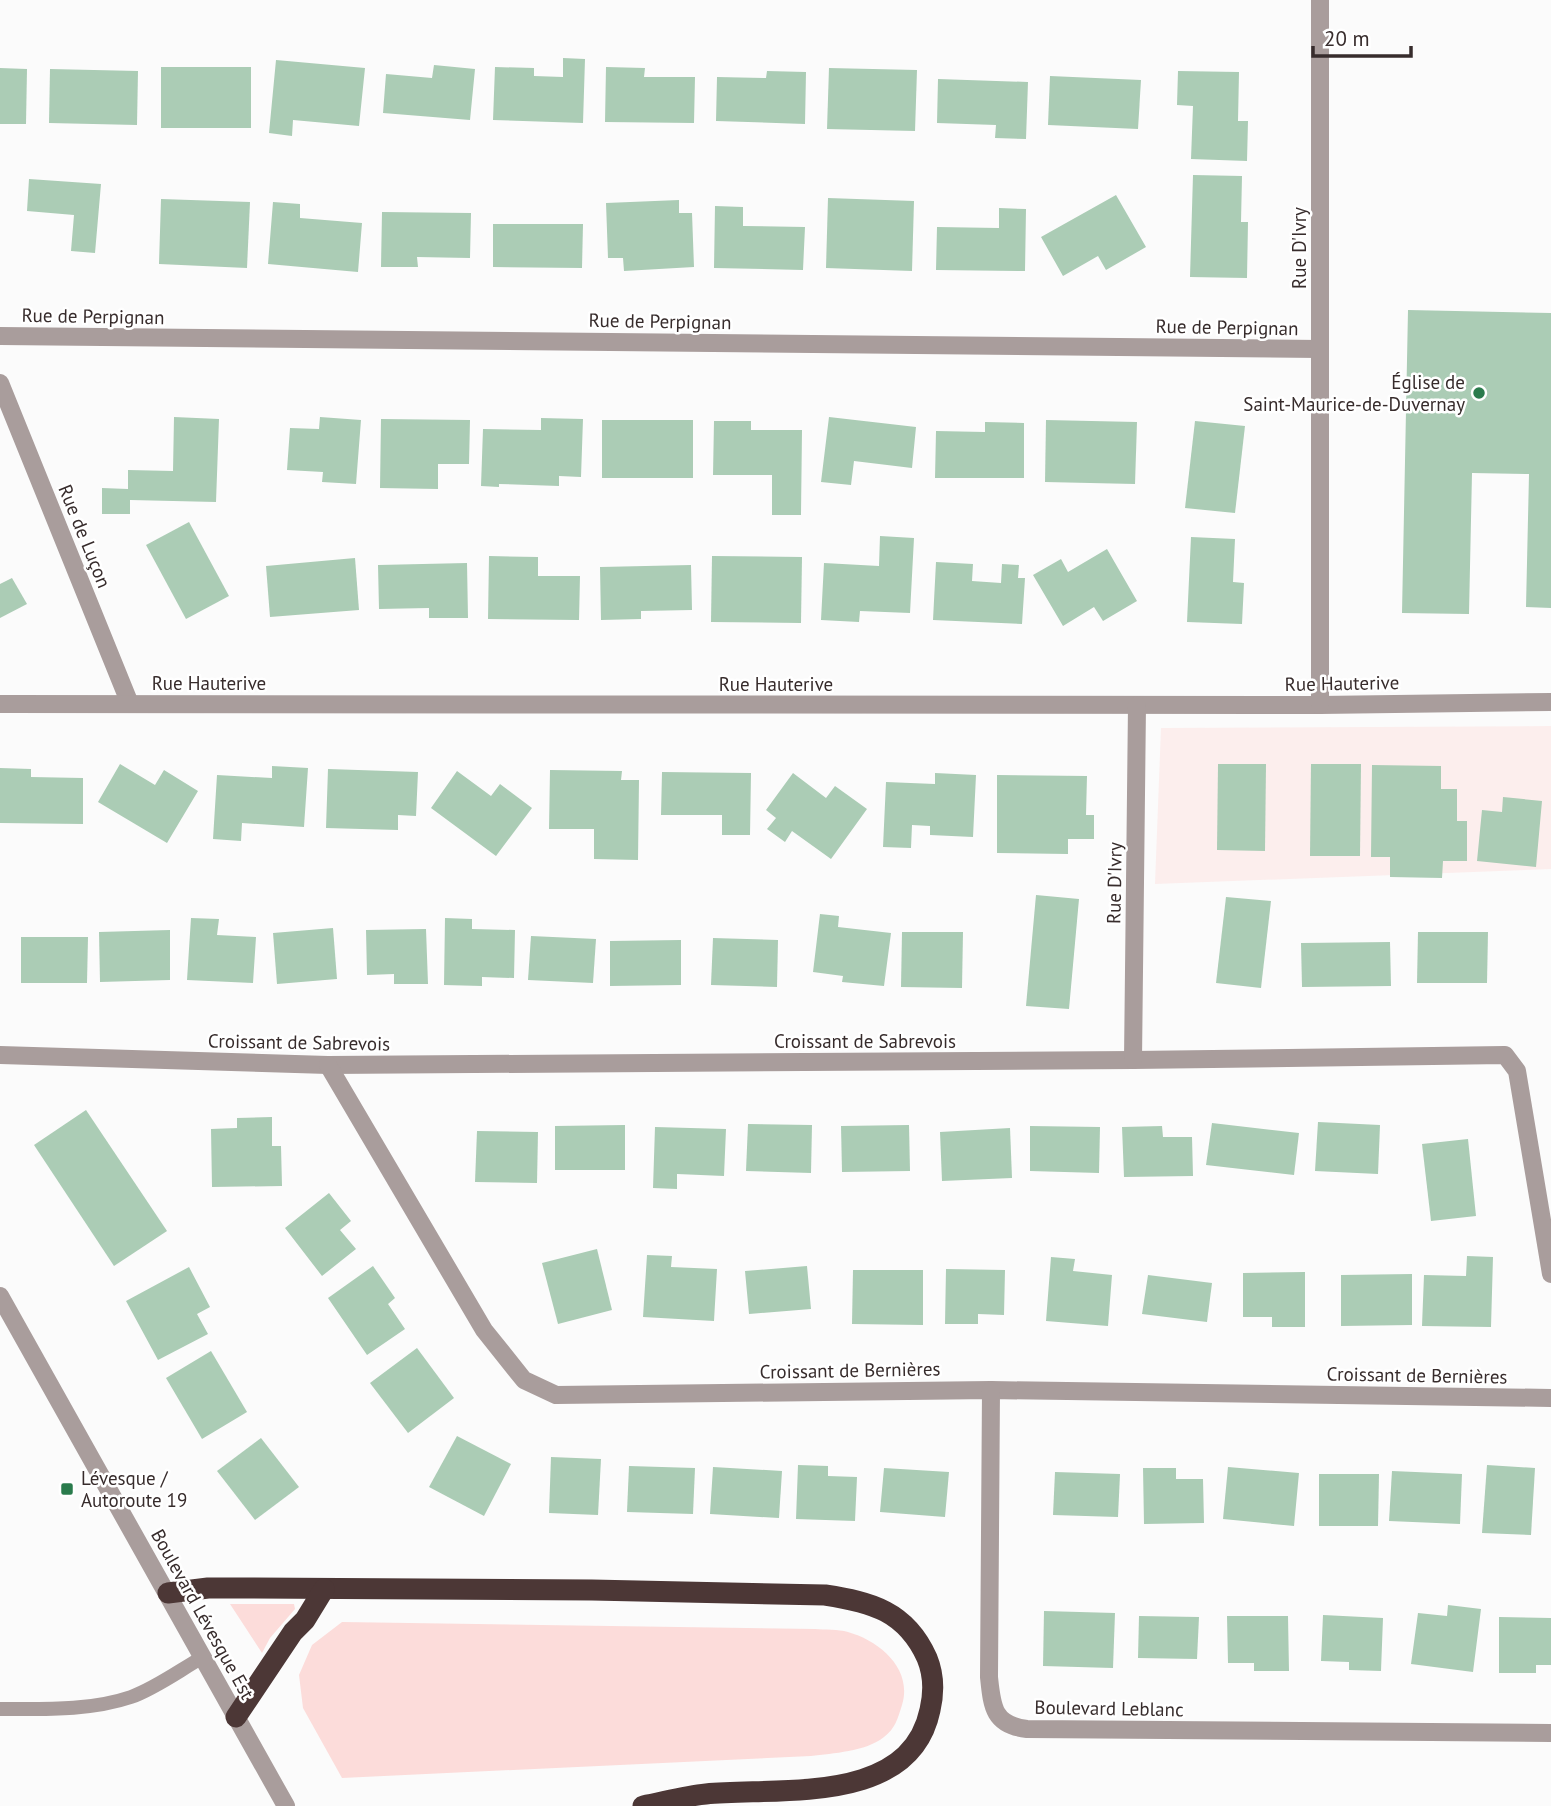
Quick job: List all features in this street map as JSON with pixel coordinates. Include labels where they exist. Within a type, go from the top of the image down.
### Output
[{"type":"highway","points":[[168,1593],[208,1588],[592,1590],[825,1595],[856,1599],[878,1607],[908,1627],[919,1643],[933,1680],[932,1700],[922,1736],[899,1764],[881,1774],[818,1788],[704,1794],[643,1806]]},
{"type":"highway","points":[[236,1717],[324,1589]]},
{"type":"street","name":"Rue D'Ivry","points":[[1320,0],[1320,705]]},
{"type":"street","name":"Rue de Perpignan","points":[[0,336],[1320,349]]},
{"type":"street","name":"Rue de Luçon","points":[[0,383],[130,704]]},
{"type":"street","name":"Rue Hauterive","points":[[0,704],[1320,705],[1551,702]]},
{"type":"street","name":"Rue D'Ivry","points":[[1133,1060],[1137,705]]},
{"type":"street","name":"Croissant de Sabrevois","points":[[0,1055],[328,1065],[1506,1055],[1517,1071],[1551,1274]]},
{"type":"street","name":"Croissant de Bernières","points":[[328,1065],[484,1330],[524,1380],[556,1395],[991,1390],[1551,1398]]},
{"type":"street","name":"Boulevard Lévesque Est","points":[[0,1296],[286,1806]]},
{"type":"street","name":"Boulevard Leblanc","points":[[991,1390],[989,1677],[995,1709],[1006,1724],[1027,1729],[1551,1733]]},
{"type":"lane","points":[[0,1709],[58,1709],[110,1702],[145,1691],[203,1657]]},
{"type":"shaded area","points":[[1551,726],[1551,869],[1155,884],[1161,728]]},
{"type":"shaded area","points":[[230,1604],[294,1604],[295,1609],[270,1638],[262,1653]]},
{"type":"shaded area","points":[[342,1622],[840,1630],[871,1642],[891,1658],[903,1680],[904,1692],[897,1719],[888,1734],[868,1746],[839,1753],[342,1778],[303,1708],[299,1675],[312,1645]]},
{"type":"building","points":[[563,58],[585,59],[583,123],[493,120],[495,67],[534,68],[534,76],[563,77]]},
{"type":"building","points":[[276,60],[365,68],[359,126],[293,120],[292,136],[269,133]]},
{"type":"building","points":[[434,65],[475,69],[470,120],[383,113],[386,74],[432,78]]},
{"type":"building","points":[[161,67],[251,67],[251,128],[161,128]]},
{"type":"building","points":[[606,67],[645,68],[644,77],[695,77],[694,123],[605,122]]},
{"type":"building","points":[[0,68],[27,69],[26,124],[0,124]]},
{"type":"building","points":[[829,68],[917,70],[915,131],[827,129]]},
{"type":"building","points":[[50,69],[138,71],[137,125],[49,123]]},
{"type":"building","points":[[767,71],[806,72],[805,124],[716,121],[717,77],[766,78]]},
{"type":"building","points":[[1178,71],[1239,72],[1238,121],[1248,121],[1247,161],[1191,159],[1193,106],[1177,105]]},
{"type":"building","points":[[1050,76],[1141,80],[1138,129],[1048,125]]},
{"type":"building","points":[[938,79],[1028,82],[1026,139],[995,138],[996,125],[937,123]]},
{"type":"building","points":[[1193,175],[1242,176],[1241,222],[1248,222],[1247,278],[1190,277]]},
{"type":"building","points":[[29,179],[101,184],[95,253],[71,251],[74,215],[27,211]]},
{"type":"building","points":[[1116,195],[1146,247],[1106,270],[1098,256],[1063,276],[1041,237]]},
{"type":"building","points":[[828,198],[914,201],[912,271],[826,268]]},
{"type":"building","points":[[161,199],[250,202],[247,268],[159,264]]},
{"type":"building","points":[[679,200],[679,213],[692,213],[694,267],[624,271],[623,258],[608,258],[606,203]]},
{"type":"building","points":[[273,202],[300,204],[300,218],[362,223],[358,272],[268,264]]},
{"type":"building","points":[[715,206],[743,207],[743,226],[805,227],[803,270],[714,268]]},
{"type":"building","points":[[999,208],[1026,209],[1025,271],[936,270],[937,227],[999,228]]},
{"type":"building","points":[[382,212],[471,213],[470,258],[417,257],[418,267],[381,267]]},
{"type":"building","points":[[493,224],[583,224],[582,268],[493,267]]},
{"type":"building","name":"Église de Saint-Maurice-de-Duvernay","points":[[1408,310],[1551,313],[1551,608],[1526,607],[1529,474],[1472,473],[1469,614],[1402,613]]},
{"type":"building","points":[[174,417],[219,419],[216,502],[130,500],[130,514],[102,514],[102,488],[128,489],[128,470],[173,471]]},
{"type":"building","points":[[320,417],[361,420],[356,484],[322,482],[323,472],[287,470],[290,428],[319,429]]},
{"type":"building","points":[[829,417],[916,427],[912,468],[854,461],[851,485],[821,482]]},
{"type":"building","points":[[541,418],[583,419],[581,477],[559,476],[559,486],[481,486],[483,429],[541,430]]},
{"type":"building","points":[[381,419],[470,420],[469,464],[438,464],[438,489],[380,488]]},
{"type":"building","points":[[602,420],[693,420],[693,478],[602,478]]},
{"type":"building","points":[[1046,420],[1137,422],[1135,484],[1045,482]]},
{"type":"building","points":[[714,421],[751,421],[751,430],[802,430],[801,515],[772,515],[772,475],[713,475]]},
{"type":"building","points":[[1195,421],[1245,426],[1235,513],[1185,508]]},
{"type":"building","points":[[985,422],[1024,423],[1024,478],[935,478],[936,431],[985,432]]},
{"type":"building","points":[[189,522],[229,596],[186,619],[146,545]]},
{"type":"building","points":[[880,536],[914,538],[910,613],[860,611],[859,622],[821,620],[824,563],[879,566]]},
{"type":"building","points":[[1191,537],[1235,539],[1233,582],[1244,583],[1242,624],[1187,622]]},
{"type":"building","points":[[1107,549],[1137,601],[1103,621],[1094,607],[1063,626],[1033,575],[1061,559],[1068,572]]},
{"type":"building","points":[[489,556],[538,557],[538,576],[580,576],[579,620],[488,619]]},
{"type":"building","points":[[712,556],[802,557],[801,623],[711,622]]},
{"type":"building","points":[[355,558],[359,610],[270,617],[266,566]]},
{"type":"building","points":[[936,562],[973,564],[972,581],[1001,583],[1002,564],[1019,565],[1018,578],[1025,578],[1022,624],[933,620]]},
{"type":"building","points":[[467,563],[468,618],[429,618],[429,608],[379,609],[378,565]]},
{"type":"building","points":[[691,565],[692,610],[641,611],[641,619],[601,620],[600,567]]},
{"type":"building","points":[[12,578],[27,604],[0,618],[0,584]]},
{"type":"building","points":[[120,764],[155,785],[164,770],[198,791],[167,843],[98,802]]},
{"type":"building","points":[[1218,764],[1266,764],[1265,851],[1217,850]]},
{"type":"building","points":[[1311,764],[1361,764],[1360,856],[1310,856]]},
{"type":"building","points":[[1372,765],[1441,766],[1441,789],[1457,789],[1457,821],[1467,821],[1467,861],[1443,861],[1442,878],[1390,877],[1390,857],[1371,857]]},
{"type":"building","points":[[272,766],[308,768],[304,827],[242,823],[241,841],[213,839],[217,775],[272,778]]},
{"type":"building","points":[[0,768],[31,769],[31,777],[83,778],[83,824],[0,823]]},
{"type":"building","points":[[328,769],[418,772],[416,816],[398,815],[398,830],[326,828]]},
{"type":"building","points":[[550,770],[622,771],[621,780],[639,780],[638,860],[594,859],[594,829],[549,829]]},
{"type":"building","points":[[457,771],[491,796],[500,784],[532,808],[496,856],[431,808]]},
{"type":"building","points":[[662,772],[751,773],[750,835],[722,835],[722,815],[661,815]]},
{"type":"building","points":[[793,773],[826,798],[835,786],[867,809],[831,859],[792,831],[785,842],[767,829],[776,818],[766,810]]},
{"type":"building","points":[[935,773],[976,775],[973,837],[930,835],[930,826],[912,825],[911,848],[883,847],[886,782],[935,784]]},
{"type":"building","points":[[997,775],[1087,776],[1086,815],[1094,815],[1094,839],[1068,839],[1068,854],[997,853]]},
{"type":"building","points":[[1503,797],[1542,801],[1536,867],[1477,861],[1482,810],[1502,812]]},
{"type":"building","points":[[1036,895],[1079,899],[1069,1009],[1026,1006]]},
{"type":"building","points":[[1226,897],[1271,901],[1261,988],[1216,983]]},
{"type":"building","points":[[820,914],[839,916],[838,927],[891,933],[884,986],[842,982],[843,976],[813,972]]},
{"type":"building","points":[[191,918],[219,919],[217,935],[256,937],[253,983],[187,980]]},
{"type":"building","points":[[445,918],[472,919],[472,929],[515,930],[514,978],[482,977],[482,986],[444,985]]},
{"type":"building","points":[[333,928],[337,979],[277,984],[273,933]]},
{"type":"building","points":[[426,929],[428,984],[394,984],[394,974],[367,975],[366,930]]},
{"type":"building","points":[[170,930],[170,980],[100,982],[99,932]]},
{"type":"building","points":[[902,932],[963,932],[962,988],[901,987]]},
{"type":"building","points":[[1418,932],[1488,932],[1487,983],[1417,983]]},
{"type":"building","points":[[531,936],[596,939],[593,983],[528,980]]},
{"type":"building","points":[[21,937],[88,937],[87,983],[21,983]]},
{"type":"building","points":[[713,938],[778,940],[777,987],[711,985]]},
{"type":"building","points":[[681,940],[681,985],[610,986],[610,941]]},
{"type":"building","points":[[1390,942],[1391,986],[1302,987],[1301,943]]},
{"type":"building","points":[[86,1110],[167,1231],[114,1266],[34,1145]]},
{"type":"building","points":[[272,1117],[272,1146],[281,1146],[282,1186],[212,1187],[211,1129],[237,1128],[237,1118]]},
{"type":"building","points":[[1318,1122],[1380,1125],[1378,1174],[1315,1171]]},
{"type":"building","points":[[1212,1123],[1299,1133],[1294,1175],[1206,1165]]},
{"type":"building","points":[[748,1124],[812,1125],[811,1173],[746,1171]]},
{"type":"building","points":[[625,1125],[625,1170],[555,1170],[555,1126]]},
{"type":"building","points":[[909,1125],[910,1171],[842,1172],[841,1126]]},
{"type":"building","points":[[1030,1126],[1100,1127],[1099,1173],[1030,1171]]},
{"type":"building","points":[[1162,1126],[1163,1137],[1192,1137],[1193,1176],[1124,1177],[1122,1127]]},
{"type":"building","points":[[655,1127],[726,1129],[724,1176],[677,1174],[677,1189],[653,1188]]},
{"type":"building","points":[[1010,1128],[1012,1178],[942,1181],[940,1132]]},
{"type":"building","points":[[477,1131],[538,1132],[537,1183],[475,1182]]},
{"type":"building","points":[[1468,1139],[1476,1216],[1431,1221],[1422,1144]]},
{"type":"building","points":[[329,1193],[351,1221],[340,1230],[356,1249],[322,1276],[285,1228]]},
{"type":"building","points":[[597,1249],[612,1310],[558,1324],[542,1263]]},
{"type":"building","points":[[647,1255],[672,1256],[671,1267],[717,1269],[714,1321],[643,1317]]},
{"type":"building","points":[[1467,1256],[1493,1257],[1491,1327],[1422,1326],[1424,1275],[1466,1276]]},
{"type":"building","points":[[1051,1257],[1075,1259],[1073,1271],[1112,1275],[1108,1326],[1046,1321]]},
{"type":"building","points":[[373,1266],[395,1298],[388,1304],[405,1329],[367,1355],[328,1298]]},
{"type":"building","points":[[807,1266],[811,1309],[749,1314],[745,1271]]},
{"type":"building","points":[[189,1267],[210,1307],[197,1314],[208,1334],[158,1360],[126,1301]]},
{"type":"building","points":[[946,1269],[1005,1270],[1004,1315],[978,1314],[978,1324],[945,1324]]},
{"type":"building","points":[[853,1270],[923,1270],[923,1325],[852,1324]]},
{"type":"building","points":[[1305,1272],[1305,1327],[1272,1327],[1272,1317],[1243,1317],[1243,1273]]},
{"type":"building","points":[[1412,1274],[1412,1325],[1341,1326],[1341,1275]]},
{"type":"building","points":[[1148,1275],[1212,1283],[1207,1322],[1142,1314]]},
{"type":"building","points":[[417,1348],[454,1398],[408,1433],[370,1383]]},
{"type":"building","points":[[211,1351],[247,1412],[202,1439],[166,1378]]},
{"type":"building","points":[[457,1436],[511,1464],[484,1516],[429,1487]]},
{"type":"building","points":[[261,1438],[299,1487],[255,1520],[217,1471]]},
{"type":"building","points":[[551,1457],[601,1459],[598,1515],[549,1513]]},
{"type":"building","points":[[798,1465],[828,1466],[828,1476],[857,1477],[855,1521],[796,1519]]},
{"type":"building","points":[[1487,1465],[1535,1468],[1531,1535],[1482,1533]]},
{"type":"building","points":[[629,1466],[695,1468],[693,1514],[627,1512]]},
{"type":"building","points":[[713,1467],[782,1471],[779,1518],[710,1514]]},
{"type":"building","points":[[1228,1467],[1299,1473],[1294,1526],[1223,1519]]},
{"type":"building","points":[[884,1468],[949,1472],[945,1517],[880,1512]]},
{"type":"building","points":[[1143,1468],[1176,1468],[1176,1479],[1203,1479],[1204,1523],[1144,1524]]},
{"type":"building","points":[[1392,1471],[1462,1474],[1460,1524],[1389,1521]]},
{"type":"building","points":[[1055,1472],[1120,1474],[1118,1517],[1053,1515]]},
{"type":"building","points":[[1319,1474],[1379,1474],[1378,1526],[1319,1526]]},
{"type":"building","points":[[1448,1605],[1481,1609],[1473,1672],[1411,1664],[1418,1613],[1447,1616]]},
{"type":"building","points":[[1044,1611],[1115,1613],[1113,1668],[1043,1666]]},
{"type":"building","points":[[1323,1615],[1383,1618],[1381,1671],[1349,1670],[1349,1662],[1321,1661]]},
{"type":"building","points":[[1139,1616],[1199,1617],[1197,1659],[1138,1658]]},
{"type":"building","points":[[1227,1616],[1288,1616],[1289,1671],[1254,1671],[1254,1663],[1228,1663]]},
{"type":"building","points":[[1499,1617],[1551,1618],[1551,1665],[1536,1665],[1536,1673],[1499,1673]]},
{"type":"place","name":"Église de Saint-Maurice-de-Duvernay","points":[[1479,393]]},
{"type":"place","name":"Lévesque / Autoroute 19","points":[[67,1489]]}]
